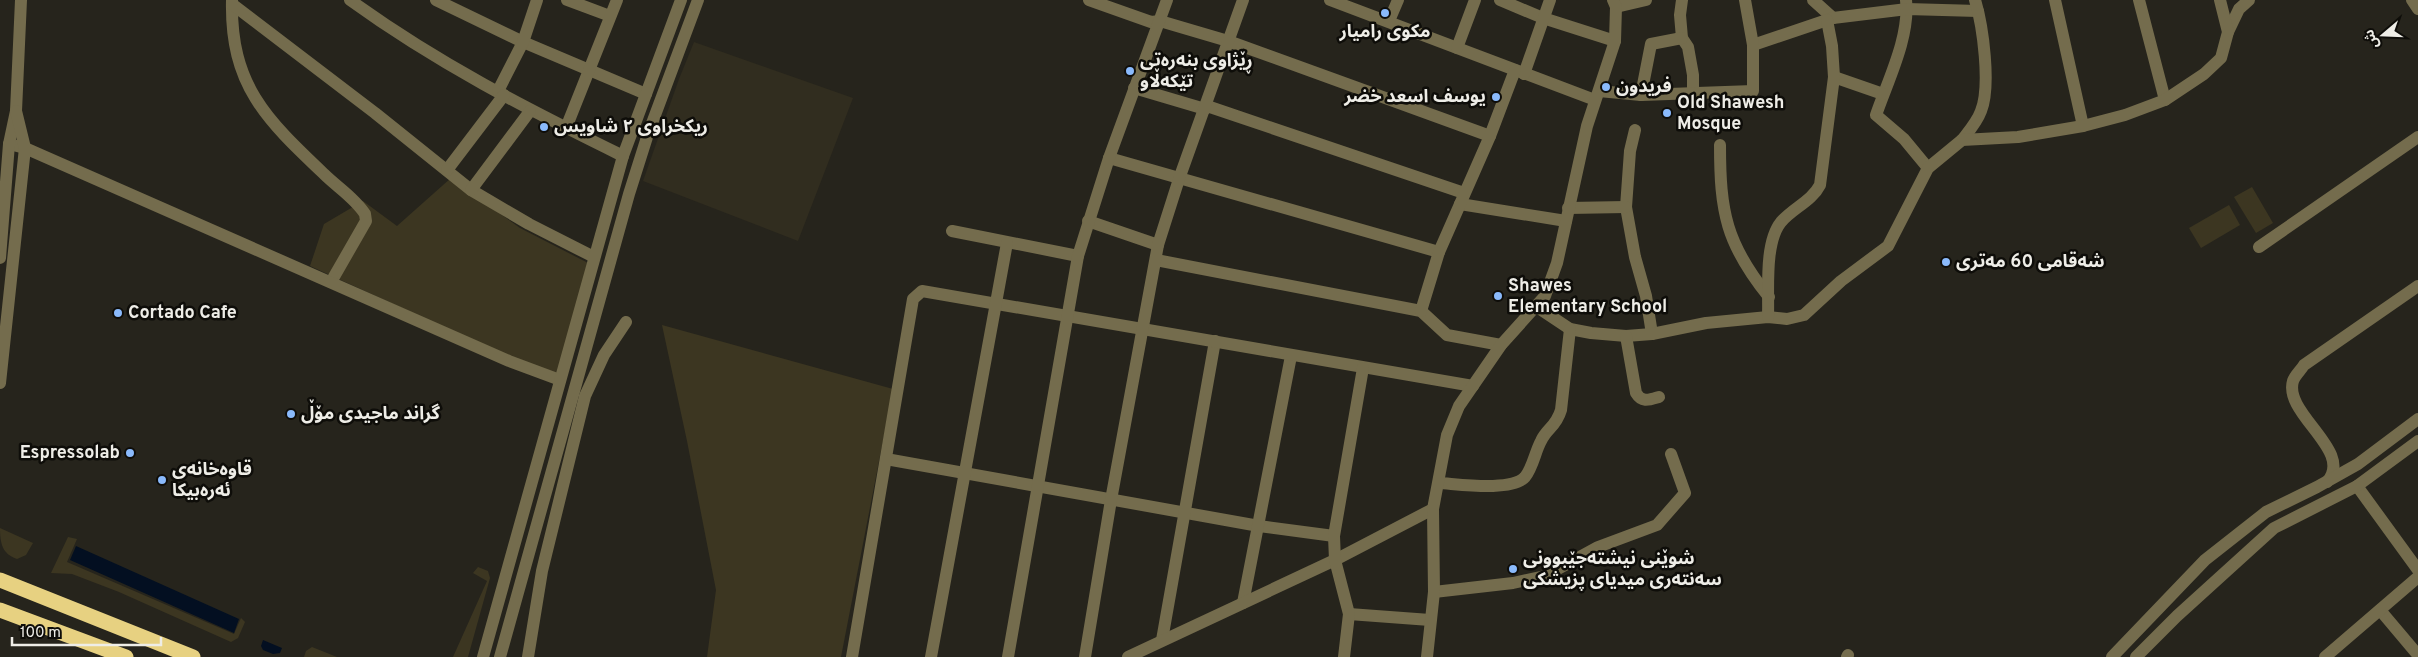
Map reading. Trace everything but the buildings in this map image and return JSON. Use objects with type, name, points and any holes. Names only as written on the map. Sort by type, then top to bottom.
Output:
[{"type":"highway","points":[[1,580],[193,657]]},
{"type":"highway","points":[[0,610],[126,657]]},
{"type":"street","points":[[0,258],[8,144],[16,111],[21,0]]},
{"type":"street","points":[[350,0],[398,34],[455,70],[501,93],[530,111],[623,156]]},
{"type":"street","points":[[446,170],[501,93],[523,42],[537,0]]},
{"type":"street","points":[[567,0],[610,16]]},
{"type":"street","points":[[566,128],[617,0]]},
{"type":"street","points":[[484,657],[623,156],[682,0]]},
{"type":"street","points":[[500,657],[620,224],[648,134],[698,0]]},
{"type":"street","points":[[1089,0],[1152,22],[1160,21],[1228,41],[1490,136]]},
{"type":"street","points":[[1008,657],[1078,256],[1109,158],[1167,0]]},
{"type":"street","points":[[1085,657],[1111,500],[1158,245],[1179,179],[1243,0]]},
{"type":"street","points":[[1330,0],[1519,72],[1597,96],[1753,91],[1753,45],[1746,0]]},
{"type":"street","points":[[1389,21],[1398,0]]},
{"type":"street","points":[[1457,48],[1475,0]]},
{"type":"street","points":[[1500,0],[1543,18],[1614,41]]},
{"type":"street","points":[[1421,311],[1439,252],[1550,0]]},
{"type":"street","points":[[1427,657],[1434,592],[1433,509],[1447,435],[1459,406],[1472,386],[1501,345],[1545,296],[1557,264],[1587,126],[1614,41],[1614,4],[1646,0]]},
{"type":"street","points":[[1682,0],[1680,15],[1682,38],[1688,46],[1693,74],[1693,93]]},
{"type":"street","points":[[1768,317],[1771,243],[1780,224],[1795,208],[1809,199],[1820,185],[1834,77],[1830,19],[1813,0]]},
{"type":"street","points":[[2055,0],[2083,126]]},
{"type":"street","points":[[2139,0],[2165,100]]},
{"type":"street","points":[[2220,0],[2228,32]]},
{"type":"street","points":[[1962,140],[2018,138],[2083,126],[2125,115],[2165,100],[2204,74],[2221,58],[2228,32],[2239,9],[2249,0]]},
{"type":"street","points":[[2412,0],[2418,9]]},
{"type":"street","points":[[440,1],[523,42],[646,94]]},
{"type":"street","points":[[232,2],[471,190],[529,224],[594,257]]},
{"type":"street","points":[[232,2],[235,48],[242,74],[261,108],[285,137],[365,214],[366,221],[331,282]]},
{"type":"street","points":[[1537,307],[1570,329],[1591,334],[1626,336],[1652,334],[1706,323],[1768,317],[1787,319],[1804,315],[1841,281],[1888,246],[1928,168],[1962,140],[1975,124],[1985,98],[1986,81],[1976,6],[1907,4],[1830,19],[1753,45]]},
{"type":"street","points":[[1907,4],[1899,53],[1876,115],[1904,138],[1928,168]]},
{"type":"street","points":[[1641,95],[1652,44],[1682,38]]},
{"type":"street","points":[[1834,77],[1883,94]]},
{"type":"street","points":[[1134,88],[1206,107],[1462,198],[1566,221]]},
{"type":"street","points":[[0,383],[25,148],[16,111]]},
{"type":"street","points":[[471,190],[530,111]]},
{"type":"street","points":[[1635,130],[1630,151],[1626,207],[1635,258],[1646,296],[1652,334]]},
{"type":"street","points":[[2259,247],[2418,137]]},
{"type":"street","points":[[8,144],[25,148],[510,361],[560,380]]},
{"type":"street","points":[[1720,145],[1720,182],[1723,211],[1728,230],[1749,273],[1769,297]]},
{"type":"street","points":[[1109,158],[1439,252]]},
{"type":"street","points":[[1568,208],[1626,207]]},
{"type":"street","points":[[605,220],[620,224]]},
{"type":"street","points":[[1088,221],[1158,245]]},
{"type":"street","points":[[952,231],[1078,256]]},
{"type":"street","points":[[931,657],[1007,243]]},
{"type":"street","points":[[1156,260],[1421,311],[1447,334],[1501,345]]},
{"type":"street","points":[[2326,482],[2332,474],[2333,461],[2316,430],[2294,398],[2293,381],[2299,372],[2315,358],[2418,286]]},
{"type":"street","points":[[852,657],[913,299],[922,291],[1472,386]]},
{"type":"street","points":[[528,657],[542,571],[586,396],[604,355],[626,322]]},
{"type":"street","points":[[1439,483],[1503,486],[1518,482],[1525,477],[1543,437],[1558,422],[1570,329]]},
{"type":"street","points":[[1626,336],[1636,393],[1641,400],[1645,401],[1660,397]]},
{"type":"street","points":[[1162,640],[1215,341]]},
{"type":"street","points":[[1243,603],[1291,356]]},
{"type":"street","points":[[1344,657],[1349,614],[1335,560],[1334,536],[1363,368]]},
{"type":"street","points":[[2112,657],[2205,560],[2240,531],[2266,512],[2326,482],[2363,460],[2418,419]]},
{"type":"street","points":[[2316,430],[2341,459],[2352,462],[2363,460]]},
{"type":"street","points":[[2136,657],[2274,528],[2289,518],[2357,486],[2418,441]]},
{"type":"street","points":[[1434,592],[1514,583],[1545,576],[1598,548],[1657,525],[1685,493],[1671,454]]},
{"type":"street","points":[[886,459],[1259,526],[1334,536]]},
{"type":"street","points":[[2357,486],[2418,570]]},
{"type":"street","points":[[1128,657],[1335,560],[1433,509]]},
{"type":"street","points":[[2240,531],[2217,558],[2218,565],[2225,566],[2255,546]]},
{"type":"street","points":[[2184,584],[2204,572],[2208,574],[2209,578],[2195,600]]},
{"type":"street","points":[[2325,657],[2418,577]]},
{"type":"street","points":[[2380,610],[2418,655]]},
{"type":"street","points":[[1349,614],[1430,620]]},
{"type":"shaded area","points":[[694,42],[853,98],[798,241],[643,181]]},
{"type":"shaded area","points":[[451,178],[520,228],[592,265],[560,380],[310,266],[324,224],[363,201],[397,226]]},
{"type":"shaded area","points":[[2252,187],[2273,223],[2256,233],[2234,197]]},
{"type":"shaded area","points":[[2229,205],[2240,225],[2201,248],[2189,228]]},
{"type":"shaded area","points":[[662,325],[893,389],[841,657],[707,657],[716,590]]},
{"type":"shaded area","points":[[0,528],[33,543],[26,555],[17,559],[5,551],[1,543]]},
{"type":"shaded area","points":[[68,537],[77,539],[67,562],[234,634],[241,618],[245,622],[238,638],[231,642],[119,592],[72,574],[51,573]]},
{"type":"shaded area","points":[[478,567],[488,571],[490,578],[468,657],[453,657],[487,581],[473,573]]},
{"type":"shaded area","points":[[312,647],[337,657],[304,657],[306,651]]},
{"type":"water","points":[[76,546],[239,619],[234,633],[70,560]]},
{"type":"water","points":[[263,640],[282,648],[280,653],[273,654],[263,650],[261,646]]},
{"type":"place","name":"مکوی رامیار","points":[[1385,13]]},
{"type":"place","name":"ڕێژاوی بنەرەتی تێکەڵاو","points":[[1130,71]]},
{"type":"place","name":"فريدون","points":[[1606,87]]},
{"type":"place","name":"يوسف اسعد خضر","points":[[1496,97]]},
{"type":"place","name":"Old Shawesh Mosque","points":[[1667,113]]},
{"type":"place","name":"ريكخراوى ۲ شاويس","points":[[544,127]]},
{"type":"place","name":"شەقامی 60 مەتری","points":[[1946,262]]},
{"type":"place","name":"Shawes Elementary School","points":[[1498,296]]},
{"type":"place","name":"Cortado Cafe","points":[[118,313]]},
{"type":"place","name":"گراند ماجیدی مۆڵ","points":[[291,414]]},
{"type":"place","name":"Espressolab","points":[[130,453]]},
{"type":"place","name":"قاوەخانەی ئەرەبیکا","points":[[162,480]]},
{"type":"place","name":"شوێنی نیشتەجێبوونی سەنتەری میدیای پزیشکی","points":[[1513,569]]}]
